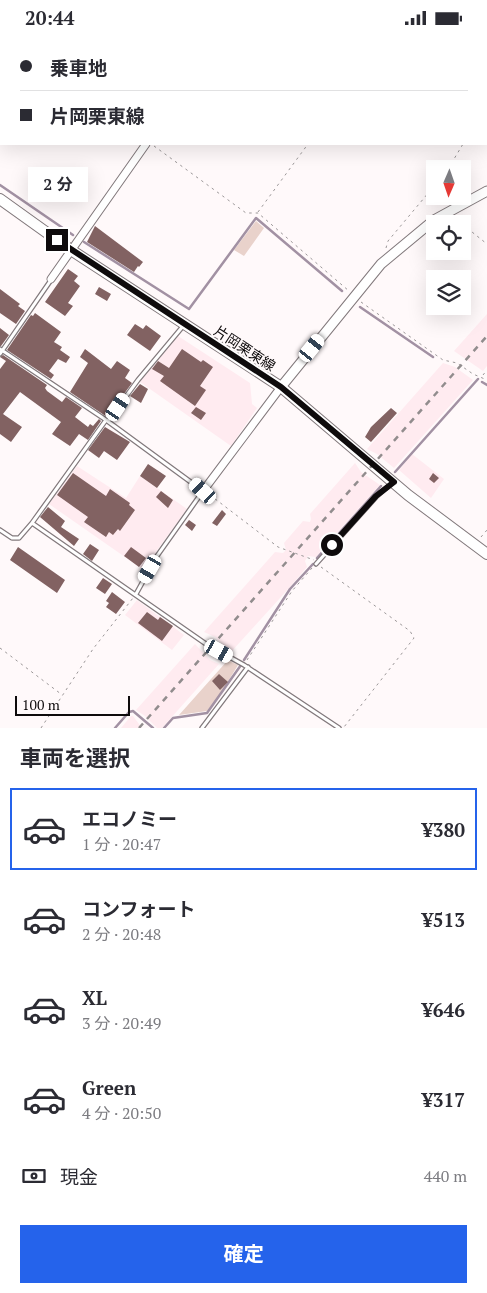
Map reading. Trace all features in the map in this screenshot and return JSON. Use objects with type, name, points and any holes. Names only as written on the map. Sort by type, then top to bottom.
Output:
[{"type":"main road","name":"片岡栗東線","points":[[0,199],[71,250],[281,387],[394,482],[487,554]]},
{"type":"street","points":[[51,279],[145,145]]},
{"type":"street","points":[[203,491],[281,387],[354,296],[400,246],[442,215],[487,191]]},
{"type":"lane","points":[[51,279],[1,351],[107,421],[203,491],[158,556],[136,593]]},
{"type":"lane","points":[[0,530],[12,538],[18,538],[32,523],[138,379],[184,324]]},
{"type":"lane","points":[[316,564],[376,496],[394,482]]},
{"type":"lane","points":[[32,523],[136,593],[206,644],[246,666],[339,728]]},
{"type":"lane","points":[[202,728],[246,666]]},
{"type":"path","points":[[152,145],[246,213],[258,213],[354,296],[443,360],[457,363],[473,374],[487,380]]},
{"type":"path","points":[[258,213],[307,145]]},
{"type":"path","points":[[453,160],[462,145]]},
{"type":"path","points":[[386,248],[388,241],[426,196]]},
{"type":"path","points":[[471,231],[487,244]]},
{"type":"path","points":[[483,377],[487,370]]},
{"type":"path","points":[[203,491],[278,547],[314,560],[316,564],[410,631],[414,638],[344,728]]},
{"type":"path","points":[[246,666],[292,591],[316,564]]},
{"type":"path","points":[[41,728],[62,695],[136,593]]},
{"type":"path","points":[[0,648],[62,695]]},
{"type":"shaded area","points":[[256,221],[264,228],[244,256],[234,250]]},
{"type":"shaded area","points":[[487,314],[487,366],[483,371],[454,351]]},
{"type":"shaded area","points":[[178,336],[250,383],[252,404],[257,408],[231,446],[140,382]]},
{"type":"shaded area","points":[[443,363],[455,367],[473,380],[394,468],[377,454],[367,449]]},
{"type":"shaded area","points":[[412,454],[444,479],[431,498],[399,470]]},
{"type":"shaded area","points":[[355,463],[361,472],[380,485],[335,535],[329,534],[326,537],[328,544],[316,557],[308,556],[305,561],[307,567],[290,587],[231,652],[215,637],[204,632],[275,552],[283,553],[286,550],[284,543],[303,521],[310,522],[310,514]]},
{"type":"shaded area","points":[[77,466],[126,498],[140,476],[187,509],[158,549],[145,571],[49,504]]},
{"type":"shaded area","points":[[137,600],[184,635],[172,650],[125,615]]},
{"type":"shaded area","points":[[195,644],[210,660],[219,664],[162,728],[157,728],[136,710]]},
{"type":"shaded area","points":[[228,660],[238,665],[221,693],[207,711],[179,715]]},
{"type":"shaded area","points":[[133,716],[142,728],[121,728]]},
{"type":"building","points":[[95,226],[143,262],[134,272],[87,242]]},
{"type":"building","points":[[68,269],[78,276],[74,281],[80,286],[68,303],[73,306],[65,316],[45,302]]},
{"type":"building","points":[[99,287],[111,294],[107,301],[95,294]]},
{"type":"building","points":[[0,289],[20,304],[18,306],[25,311],[16,324],[0,313]]},
{"type":"building","points":[[35,313],[61,332],[54,342],[62,347],[60,350],[70,357],[66,363],[58,359],[49,371],[54,375],[51,379],[7,350],[31,315],[33,316]]},
{"type":"building","points":[[135,324],[143,329],[146,325],[161,336],[150,351],[127,335]]},
{"type":"building","points":[[0,328],[9,335],[1,346],[0,346]]},
{"type":"building","points":[[85,349],[111,369],[117,361],[130,370],[125,378],[132,383],[107,417],[70,392],[88,363],[80,357]]},
{"type":"building","points":[[182,349],[201,362],[203,360],[213,367],[200,386],[206,390],[195,406],[160,381],[164,376],[152,369],[158,361],[169,368]]},
{"type":"building","points":[[3,355],[47,385],[45,388],[47,391],[62,402],[66,397],[82,408],[75,417],[88,427],[90,424],[93,426],[99,419],[101,421],[88,440],[79,434],[70,446],[52,434],[61,422],[20,392],[3,414],[22,427],[11,442],[0,434],[0,369],[6,361],[0,357]]},
{"type":"building","points":[[140,384],[148,389],[141,403],[130,396]]},
{"type":"building","points":[[196,407],[206,413],[201,420],[191,413]]},
{"type":"building","points":[[391,408],[397,413],[371,442],[365,437],[371,427]]},
{"type":"building","points":[[105,427],[130,442],[117,460],[104,451],[99,458],[88,450]]},
{"type":"building","points":[[148,464],[166,476],[157,488],[140,476]]},
{"type":"building","points":[[73,473],[106,496],[110,489],[130,503],[129,505],[135,510],[120,531],[118,529],[113,535],[109,532],[106,537],[84,522],[88,517],[57,495]]},
{"type":"building","points":[[433,473],[439,478],[434,483],[429,479]]},
{"type":"building","points":[[161,491],[173,500],[168,508],[156,497]]},
{"type":"building","points":[[48,507],[65,521],[61,527],[79,539],[74,546],[40,517]]},
{"type":"building","points":[[222,510],[226,514],[217,526],[212,523]]},
{"type":"building","points":[[189,520],[196,525],[192,531],[185,525]]},
{"type":"building","points":[[90,544],[99,550],[92,561],[83,554]]},
{"type":"building","points":[[18,547],[65,580],[57,593],[10,560]]},
{"type":"building","points":[[131,547],[146,558],[139,567],[124,556]]},
{"type":"building","points":[[103,578],[112,584],[105,594],[96,588]]},
{"type":"building","points":[[112,592],[125,602],[116,614],[106,607],[109,603],[106,601]]},
{"type":"building","points":[[147,612],[158,620],[160,617],[173,626],[162,641],[138,623]]},
{"type":"building","points":[[219,674],[228,682],[220,690],[212,681]]},
{"type":"waterway","points":[[0,185],[73,235]]},
{"type":"waterway","points":[[84,242],[189,309],[256,218],[342,291]]},
{"type":"waterway","points":[[360,307],[433,357]]},
{"type":"waterway","points":[[395,472],[478,379]]},
{"type":"waterway","points":[[482,382],[487,385]]},
{"type":"waterway","points":[[317,558],[381,486]]},
{"type":"waterway","points":[[244,660],[290,589],[313,564]]},
{"type":"waterway","points":[[164,728],[173,718],[207,713],[241,665]]},
{"type":"waterway","points":[[115,728],[129,712],[133,711],[153,728]]},
{"type":"railway","points":[[139,728],[487,336]]},
{"type":"route","points":[[57,240],[281,387],[394,482],[376,496],[332,545]]}]
